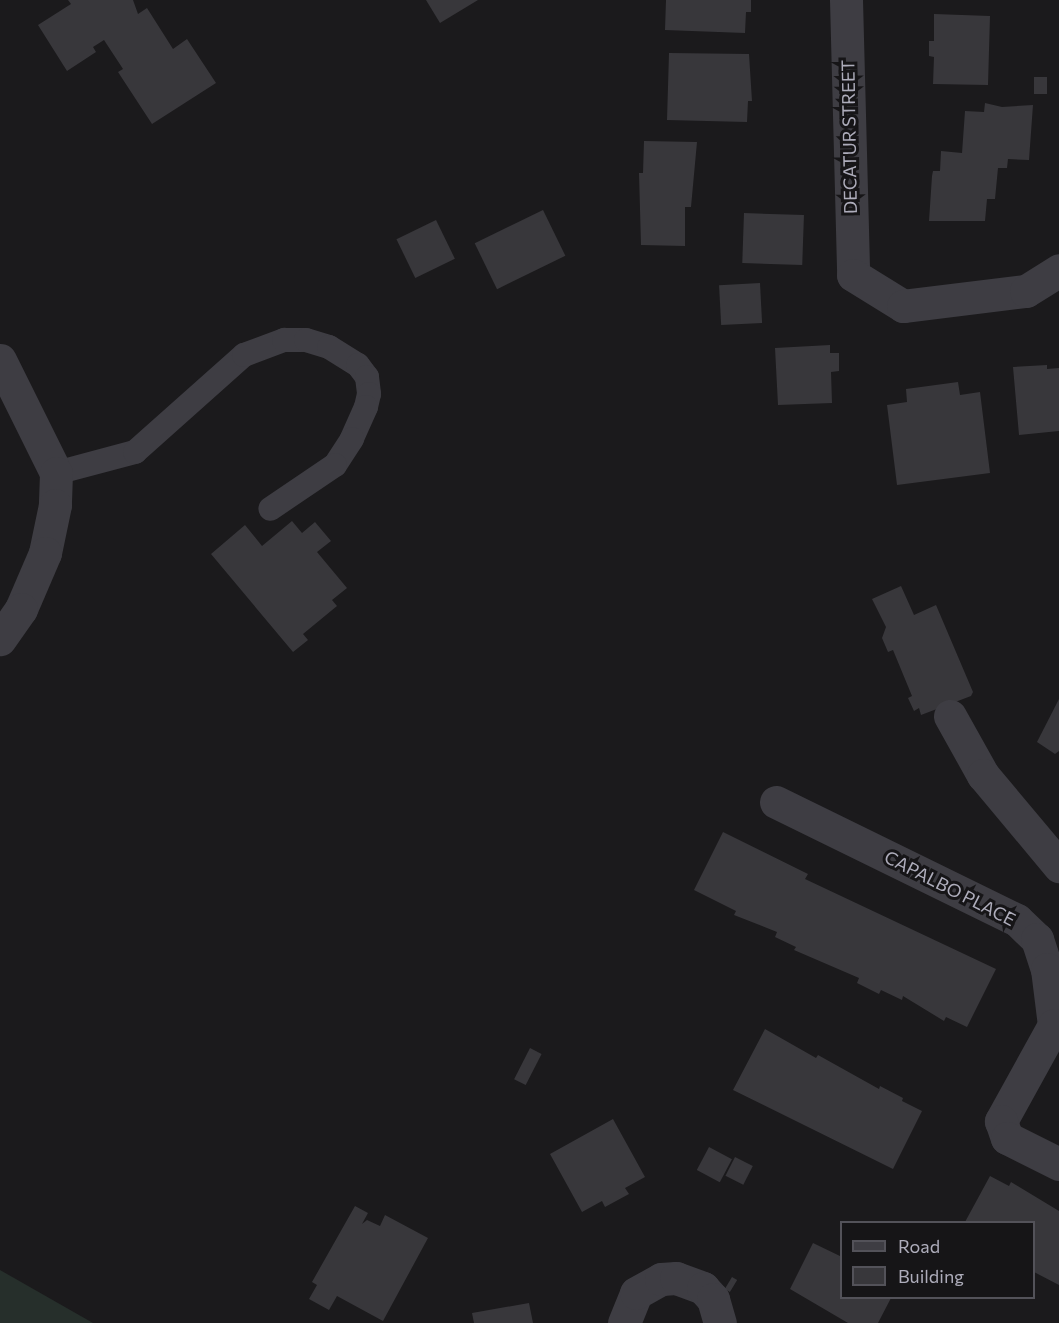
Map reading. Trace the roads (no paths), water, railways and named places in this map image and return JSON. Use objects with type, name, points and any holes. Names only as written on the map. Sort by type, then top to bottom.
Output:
[{"type":"street","name":"DECATUR STREET","points":[[846,0],[853,274],[903,306],[1026,291],[1049,280],[1059,270]]},
{"type":"street","points":[[0,360],[56,474],[55,505],[45,553],[21,609],[0,639]]},
{"type":"street","points":[[950,716],[983,775],[1059,866]]},
{"type":"street","name":"CAPALBO PLACE","points":[[776,802],[1017,920],[1037,939],[1047,969],[1054,1025],[1001,1121],[1007,1138],[1059,1164]]},
{"type":"street","points":[[624,1323],[636,1293],[661,1279],[676,1278],[703,1288],[713,1299],[720,1323]]},
{"type":"lane","points":[[56,474],[135,452],[244,355],[284,340],[306,340],[329,347],[358,365],[367,377],[369,394],[352,439],[335,465],[270,509]]}]
